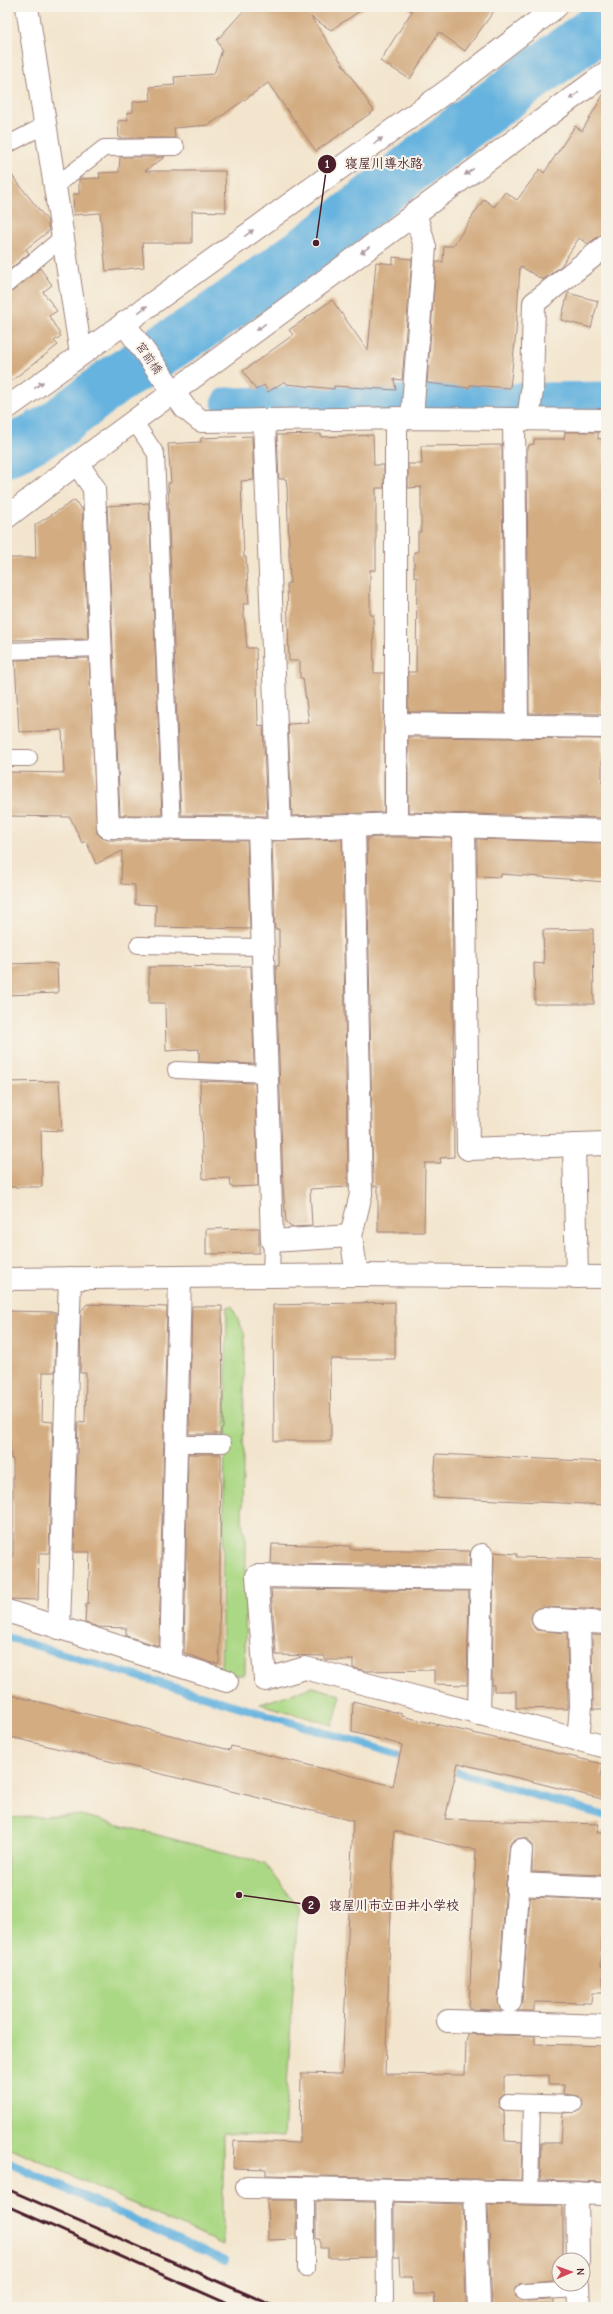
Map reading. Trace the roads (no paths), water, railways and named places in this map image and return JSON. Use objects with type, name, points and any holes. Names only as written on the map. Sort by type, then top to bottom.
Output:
[{"type":"street","points":[[27,7],[81,354]]},
{"type":"street","points":[[7,408],[81,354],[126,326],[458,83],[556,7]]},
{"type":"street","points":[[7,517],[134,421],[171,390],[606,73]]},
{"type":"street","points":[[396,824],[395,724],[407,415],[414,388],[425,247],[415,212]]},
{"type":"street","points":[[517,727],[521,419],[532,391],[534,303],[606,246]]},
{"type":"street","name":"宮前橋","points":[[126,326],[185,408],[201,421],[407,415],[606,420]]},
{"type":"street","points":[[264,420],[269,829],[263,947],[272,1241],[351,1236]]},
{"type":"street","points":[[77,463],[94,488],[108,827],[269,829],[396,824],[606,831]]},
{"type":"street","points":[[395,724],[517,727],[606,727]]},
{"type":"street","points":[[354,825],[361,1194],[351,1236],[357,1275]]},
{"type":"street","points":[[464,826],[468,1149],[606,1144]]},
{"type":"street","points":[[574,1145],[577,1277]]},
{"type":"street","points":[[7,1279],[357,1275],[606,1277]]},
{"type":"street","points":[[171,1663],[180,1277]]},
{"type":"street","points":[[59,1628],[70,1278]]},
{"type":"street","points":[[479,1714],[482,1555]]},
{"type":"street","points":[[482,1579],[257,1576],[265,1680],[305,1668],[606,1747]]},
{"type":"street","points":[[7,1611],[227,1681]]},
{"type":"street","points":[[543,1620],[606,1623]]},
{"type":"street","points":[[578,1740],[581,1706],[579,1622]]},
{"type":"street","points":[[510,2002],[521,1850]]},
{"type":"street","points":[[518,1884],[606,1888]]},
{"type":"street","points":[[448,2021],[606,2026]]},
{"type":"street","points":[[247,2187],[606,2194]]},
{"type":"street","points":[[475,2191],[479,2307]]},
{"type":"street","points":[[576,2193],[578,2252]]},
{"type":"lane","points":[[7,145],[45,125]]},
{"type":"lane","points":[[55,186],[104,148],[176,147]]},
{"type":"lane","points":[[7,284],[63,237]]},
{"type":"lane","points":[[134,421],[156,454],[172,828]]},
{"type":"lane","points":[[7,650],[101,648]]},
{"type":"lane","points":[[7,758],[29,758]]},
{"type":"lane","points":[[138,946],[263,947]]},
{"type":"lane","points":[[176,1070],[267,1074]]},
{"type":"lane","points":[[271,1276],[272,1241]]},
{"type":"lane","points":[[176,1444],[223,1444]]},
{"type":"lane","points":[[507,2102],[574,2104]]},
{"type":"lane","points":[[530,2192],[532,2103]]},
{"type":"lane","points":[[306,2188],[306,2268]]},
{"type":"lane","points":[[384,2190],[385,2302]]},
{"type":"lane","points":[[524,2292],[579,2293]]},
{"type":"waterway","points":[[7,452],[54,427],[112,382],[205,323],[316,243],[464,126],[606,22]]},
{"type":"waterway","points":[[226,402],[606,396]]},
{"type":"waterway","points":[[7,1637],[410,1758]]},
{"type":"waterway","points":[[446,1769],[606,1816]]},
{"type":"waterway","points":[[7,2162],[225,2261]]},
{"type":"railway","points":[[7,2189],[276,2307]]},
{"type":"railway","points":[[7,2206],[235,2307]]},
{"type":"place","name":"寝屋川導水路","points":[[316,243]]},
{"type":"place","name":"寝屋川市立田井小学校","points":[[239,1895]]}]
